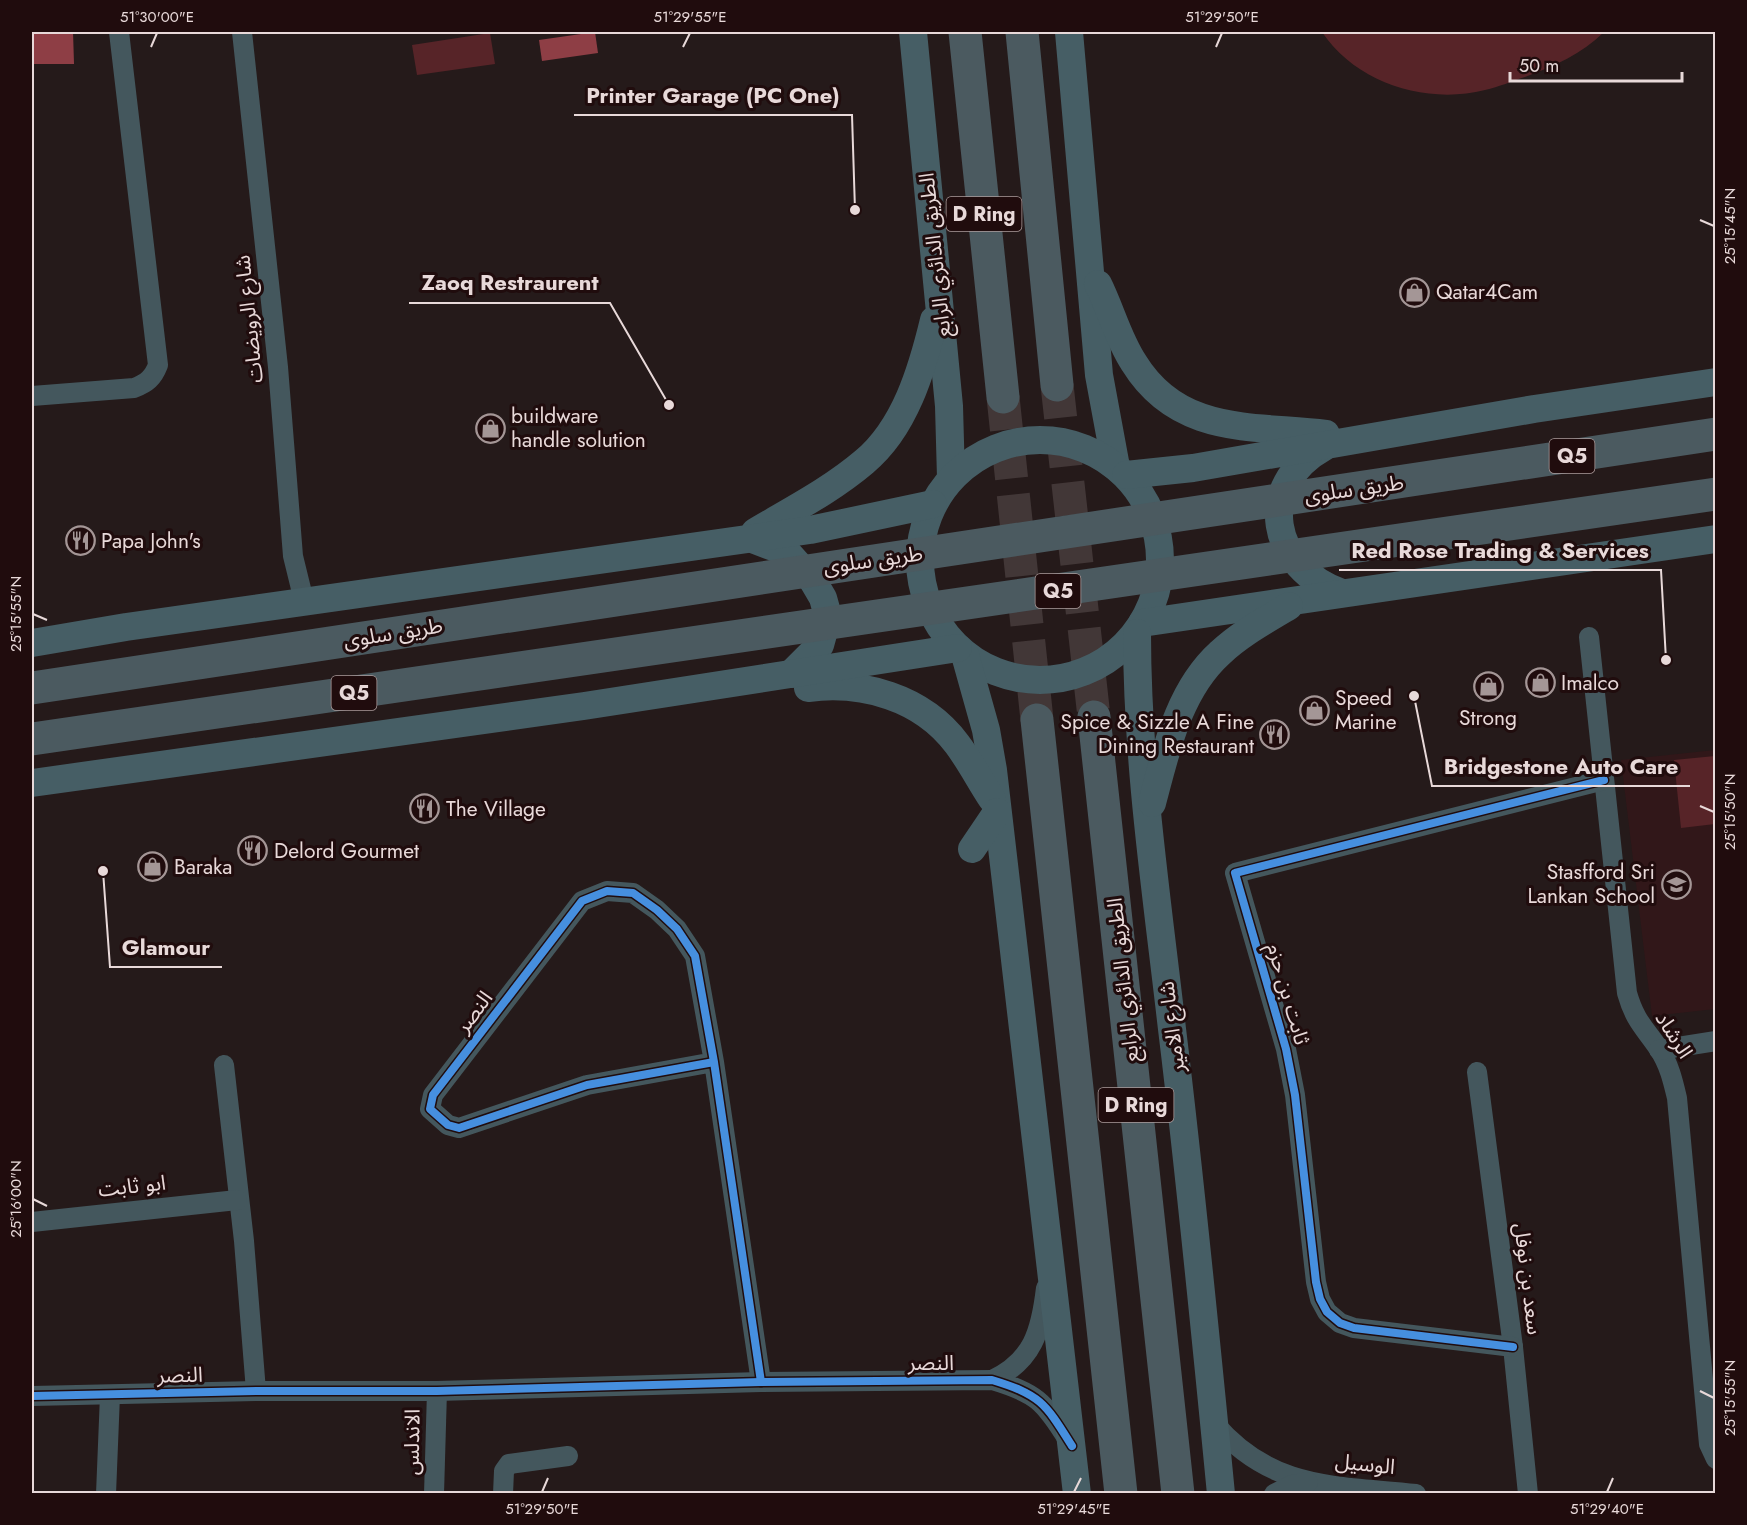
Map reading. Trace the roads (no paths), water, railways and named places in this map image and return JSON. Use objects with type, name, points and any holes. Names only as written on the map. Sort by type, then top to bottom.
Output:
[{"type":"highway","name":"D Ring","points":[[965,32],[1003,397]]},
{"type":"highway","name":"D Ring","points":[[1022,32],[1057,386]]},
{"type":"highway","name":"طريق سلوى","points":[[32,688],[1716,434]]},
{"type":"highway","name":"Q5","points":[[32,740],[1716,494]]},
{"type":"highway","name":"الطريق الدائري الرابع","points":[[1094,717],[1178,1494]]},
{"type":"highway","name":"D Ring","points":[[1038,720],[1121,1494]]},
{"type":"main road","name":"الطريق الدائري الرابع","points":[[913,32],[940,298],[949,406],[951,478]]},
{"type":"main road","points":[[1069,32],[1099,375],[1106,426],[1121,471]]},
{"type":"main road","points":[[1090,268],[1133,363],[1144,378],[1175,404],[1203,419],[1233,427],[1304,431],[1358,438]]},
{"type":"main road","points":[[747,537],[845,476],[878,448],[894,426],[917,381],[940,298]]},
{"type":"main road","points":[[1121,471],[1193,468],[1358,438],[1716,382]]},
{"type":"main road","points":[[1031,441],[1054,441],[1076,446],[1121,471],[1140,493],[1158,536],[1160,566],[1155,595],[1140,628],[1106,662],[1066,678],[1024,680],[983,666],[962,652],[938,624],[924,595],[919,563],[922,533],[933,504],[951,478],[988,452],[1009,444],[1031,441]]},
{"type":"main road","points":[[1328,444],[1311,454],[1296,468],[1286,485],[1280,504],[1280,524],[1284,543],[1293,561],[1315,581],[1342,593]]},
{"type":"main road","name":"طريق سلوى","points":[[32,643],[841,524],[933,504]]},
{"type":"main road","points":[[747,537],[787,552],[813,581],[823,598],[828,616],[820,645],[790,674]]},
{"type":"main road","points":[[1140,628],[1342,593],[1716,539]]},
{"type":"main road","points":[[1147,819],[1173,726],[1197,679],[1221,652],[1299,600]]},
{"type":"main road","name":"شارع الامير","points":[[1140,628],[1137,698],[1147,819],[1180,1096],[1221,1494]]},
{"type":"main road","points":[[32,783],[790,674],[962,652]]},
{"type":"main road","points":[[962,652],[986,730],[997,810],[1077,1494]]},
{"type":"main road","points":[[691,689],[715,697],[837,684],[879,692],[912,706],[945,730],[956,743],[997,810]]},
{"type":"main road","points":[[972,849],[997,810]]},
{"type":"street","points":[[32,396],[134,388],[145,384],[153,376],[158,365],[119,32]]},
{"type":"street","name":"شارع الرويضات","points":[[242,32],[278,367],[292,556],[304,602]]},
{"type":"street","name":"الرشاد","points":[[1589,637],[1627,993],[1632,1011],[1659,1050],[1672,1076],[1677,1098],[1709,1444],[1716,1459]]},
{"type":"street","name":"ثابت بن حزم","points":[[1513,1347],[1354,1328],[1340,1323],[1327,1312],[1316,1282],[1295,1095],[1286,1049],[1235,873],[1604,780]]},
{"type":"street","name":"النصر","points":[[714,1062],[586,1085],[459,1128],[448,1125],[430,1109],[434,1095],[582,901],[607,891],[633,893],[657,910],[677,929],[695,956],[714,1062],[761,1382]]},
{"type":"street","points":[[1659,1050],[1716,1041]]},
{"type":"street","points":[[224,1065],[237,1200],[244,1241],[256,1391]]},
{"type":"street","name":"سعد بن نوفل","points":[[1477,1072],[1513,1347],[1528,1494]]},
{"type":"street","name":"ابو ثابت","points":[[32,1222],[237,1200]]},
{"type":"street","name":"النصر","points":[[992,1380],[1018,1365],[1029,1352],[1039,1326],[1050,1261]]},
{"type":"street","name":"النصر","points":[[32,1396],[256,1391],[437,1391],[761,1382],[992,1380],[1025,1390],[1036,1396],[1072,1446]]},
{"type":"street","name":"الاندلس","points":[[434,1494],[437,1391]]},
{"type":"street","points":[[106,1494],[111,1395]]},
{"type":"street","name":"الوسيل","points":[[1214,1423],[1246,1456],[1286,1476],[1308,1482],[1416,1494]]},
{"type":"street","points":[[503,1494],[504,1471],[509,1464],[568,1456]]},
{"type":"street","name":"الوسيل","points":[[1274,1494],[1292,1485],[1308,1482]]},
{"type":"tunnel","points":[[1057,385],[1094,717]]},
{"type":"tunnel","points":[[1003,397],[1037,720]]},
{"type":"place","name":"Printer Garage (PC One)","points":[[855,210]]},
{"type":"place","name":"Qatar4Cam","points":[[1415,292]]},
{"type":"place","name":"Zaoq Restraurent","points":[[669,405]]},
{"type":"place","name":"buildware handle solution","points":[[490,428]]},
{"type":"place","name":"Papa John's","points":[[80,541]]},
{"type":"place","name":"Red Rose Trading & Services","points":[[1666,660]]},
{"type":"place","name":"Imalco","points":[[1540,683]]},
{"type":"place","name":"Strong","points":[[1488,687]]},
{"type":"place","name":"Bridgestone Auto Care","points":[[1414,696]]},
{"type":"place","name":"Speed Marine","points":[[1314,710]]},
{"type":"place","name":"Spice & Sizzle A Fine Dining Restaurant","points":[[1275,734]]},
{"type":"place","name":"The Village","points":[[425,809]]},
{"type":"place","name":"Delord Gourmet","points":[[253,851]]},
{"type":"place","name":"Baraka","points":[[153,867]]},
{"type":"place","name":"Glamour","points":[[103,871]]},
{"type":"place","name":"Stasfford Sri Lankan School","points":[[1676,884]]}]
